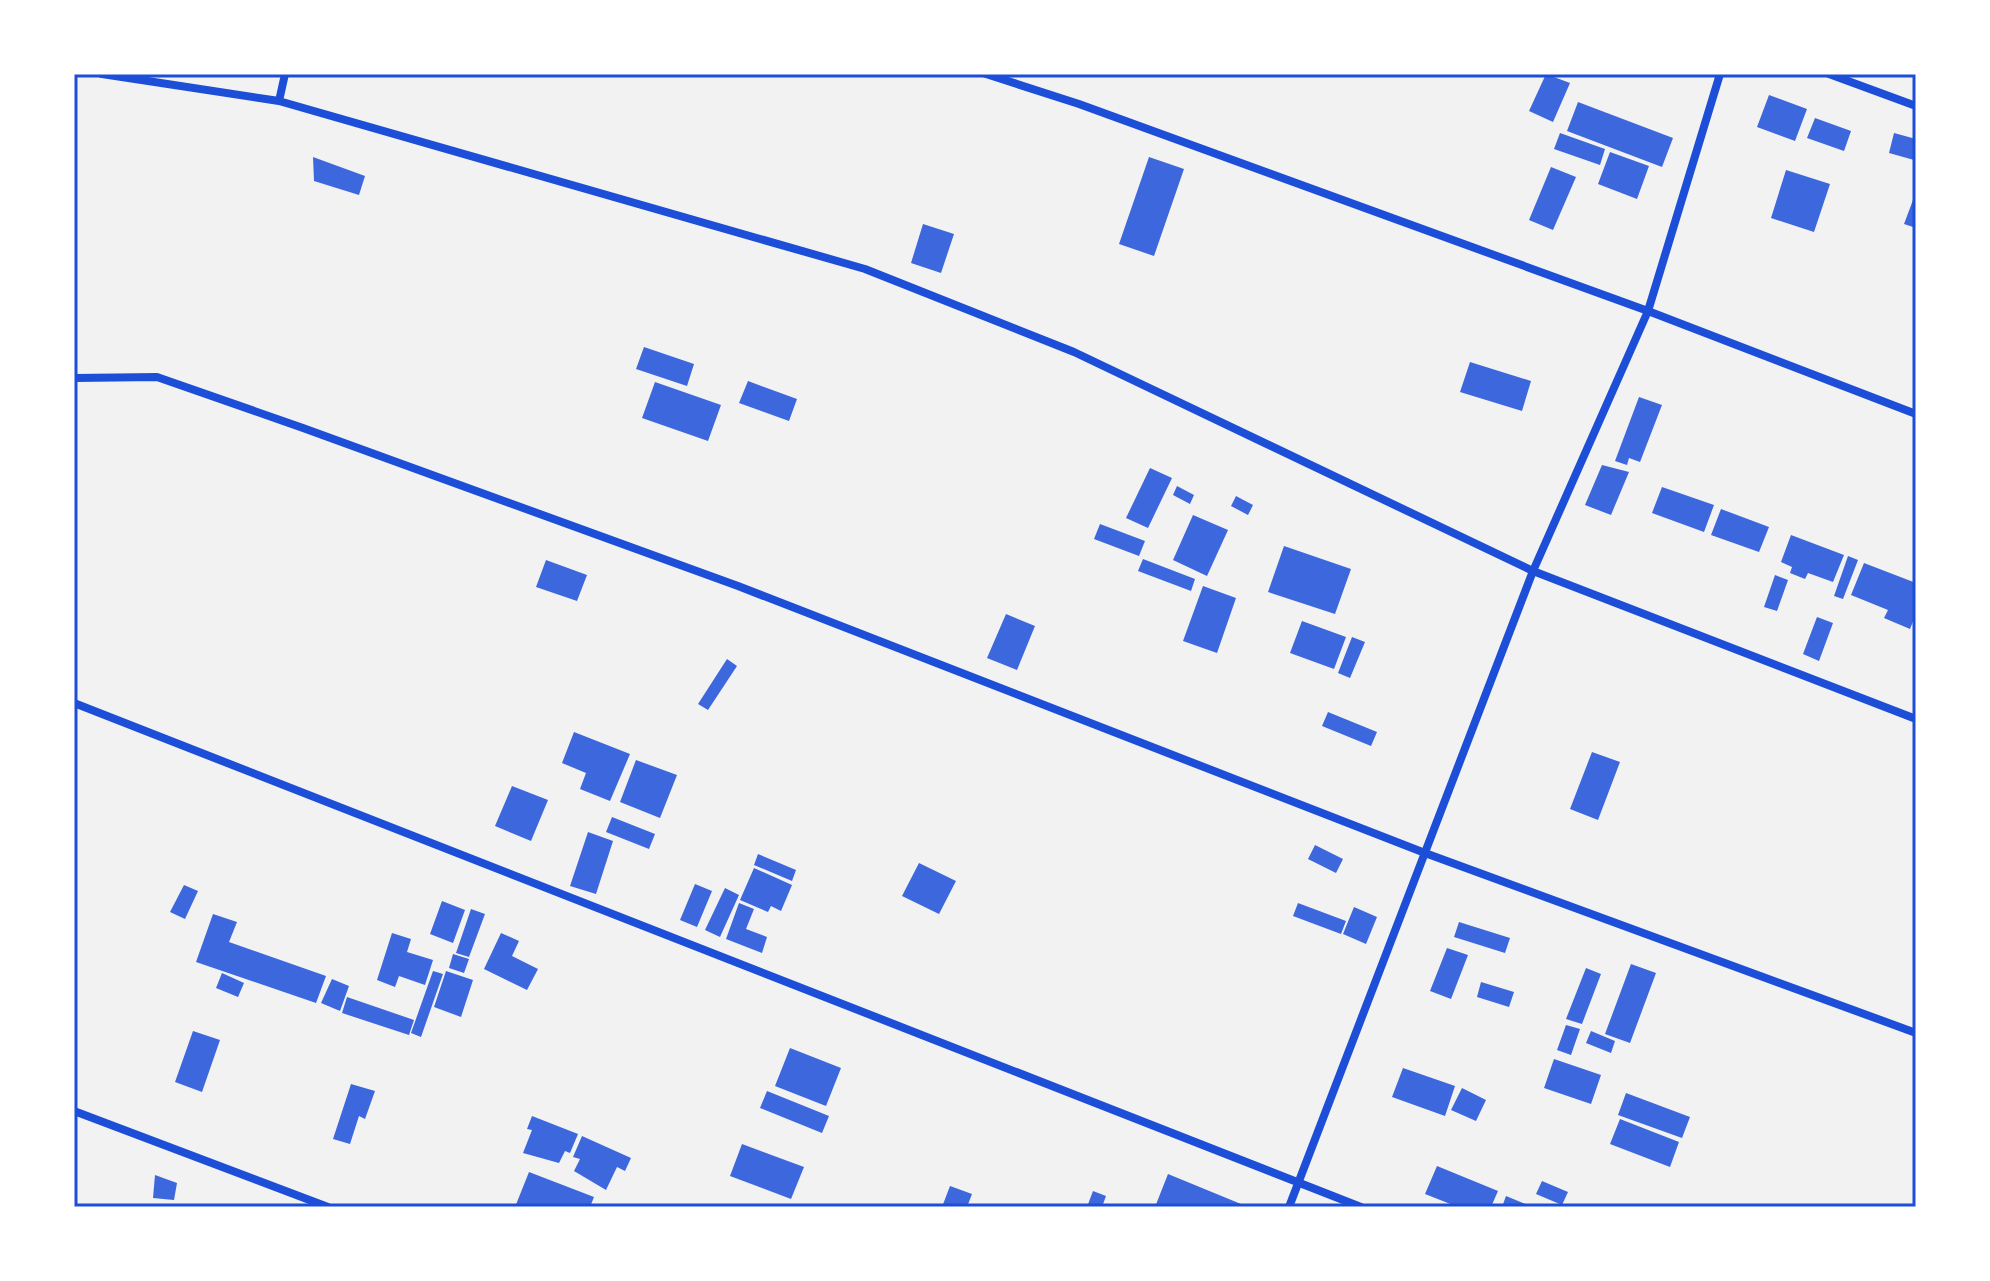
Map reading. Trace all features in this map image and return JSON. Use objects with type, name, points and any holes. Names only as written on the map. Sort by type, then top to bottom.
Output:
[{"type":"street","points":[[102,74],[279,101],[865,269],[1074,352],[1533,571],[1916,719]]},
{"type":"street","points":[[279,101],[285,74]]},
{"type":"street","points":[[986,74],[1079,104],[1648,311],[1916,414]]},
{"type":"street","points":[[1289,1207],[1533,571],[1648,311],[1720,74]]},
{"type":"street","points":[[1829,74],[1916,106]]},
{"type":"street","points":[[74,378],[157,377],[288,423],[738,586],[1425,853],[1916,1033]]},
{"type":"street","points":[[74,703],[1361,1207]]},
{"type":"street","points":[[74,1111],[328,1207]]},
{"type":"building","points":[[1546,74],[1570,83],[1553,122],[1529,111]]},
{"type":"building","points":[[1769,95],[1807,109],[1795,141],[1757,127]]},
{"type":"building","points":[[1578,102],[1673,138],[1662,167],[1567,131]]},
{"type":"building","points":[[1815,118],[1851,131],[1844,151],[1807,138]]},
{"type":"building","points":[[1560,133],[1605,149],[1600,165],[1554,149]]},
{"type":"building","points":[[1894,133],[1916,139],[1914,160],[1889,153]]},
{"type":"building","points":[[1610,152],[1649,166],[1637,199],[1598,184]]},
{"type":"building","points":[[313,157],[365,176],[359,195],[314,181]]},
{"type":"building","points":[[1149,157],[1184,169],[1154,256],[1119,244]]},
{"type":"building","points":[[1551,167],[1576,177],[1553,230],[1529,220]]},
{"type":"building","points":[[1786,170],[1830,184],[1814,232],[1771,218]]},
{"type":"building","points":[[1916,192],[1916,228],[1904,224]]},
{"type":"building","points":[[923,224],[954,234],[941,273],[911,263]]},
{"type":"building","points":[[644,347],[694,364],[687,386],[636,369]]},
{"type":"building","points":[[1470,362],[1531,381],[1522,411],[1460,392]]},
{"type":"building","points":[[748,381],[797,399],[789,421],[739,403]]},
{"type":"building","points":[[655,382],[721,405],[708,441],[642,418]]},
{"type":"building","points":[[1639,397],[1662,405],[1640,462],[1629,458],[1627,465],[1615,461]]},
{"type":"building","points":[[1602,465],[1629,472],[1611,515],[1585,505]]},
{"type":"building","points":[[1150,468],[1172,478],[1148,528],[1126,518]]},
{"type":"building","points":[[1177,486],[1194,495],[1190,504],[1173,495]]},
{"type":"building","points":[[1662,487],[1714,505],[1704,532],[1652,513]]},
{"type":"building","points":[[1236,496],[1253,505],[1248,515],[1231,506]]},
{"type":"building","points":[[1721,509],[1769,527],[1759,552],[1711,535]]},
{"type":"building","points":[[1193,515],[1228,530],[1207,576],[1173,560]]},
{"type":"building","points":[[1100,524],[1145,541],[1139,556],[1094,539]]},
{"type":"building","points":[[1791,535],[1844,555],[1833,582],[1808,573],[1805,579],[1790,573],[1792,567],[1781,562]]},
{"type":"building","points":[[1284,546],[1351,569],[1335,614],[1268,592]]},
{"type":"building","points":[[1848,556],[1858,560],[1843,599],[1834,596]]},
{"type":"building","points":[[1143,559],[1195,579],[1191,591],[1138,571]]},
{"type":"building","points":[[546,560],[587,575],[577,601],[536,587]]},
{"type":"building","points":[[1864,563],[1916,583],[1916,614],[1910,629],[1884,618],[1888,610],[1851,595]]},
{"type":"building","points":[[1775,575],[1788,580],[1777,611],[1764,607]]},
{"type":"building","points":[[1203,586],[1236,598],[1217,653],[1183,641]]},
{"type":"building","points":[[1006,614],[1035,626],[1017,670],[987,658]]},
{"type":"building","points":[[1817,617],[1833,623],[1819,661],[1803,654]]},
{"type":"building","points":[[1302,621],[1346,637],[1334,669],[1290,653]]},
{"type":"building","points":[[1352,637],[1365,642],[1350,678],[1338,673]]},
{"type":"building","points":[[727,659],[737,666],[708,710],[698,704]]},
{"type":"building","points":[[1328,712],[1377,732],[1371,746],[1322,726]]},
{"type":"building","points":[[574,732],[630,754],[610,801],[580,789],[586,773],[562,763]]},
{"type":"building","points":[[1592,752],[1620,762],[1598,820],[1570,809]]},
{"type":"building","points":[[636,760],[677,775],[660,818],[620,802]]},
{"type":"building","points":[[512,786],[548,800],[531,841],[495,826]]},
{"type":"building","points":[[612,817],[655,834],[649,849],[606,832]]},
{"type":"building","points":[[588,832],[613,841],[596,894],[570,886]]},
{"type":"building","points":[[1315,845],[1343,859],[1336,873],[1308,859]]},
{"type":"building","points":[[758,854],[796,870],[792,881],[754,865]]},
{"type":"building","points":[[919,863],[956,881],[939,914],[902,896]]},
{"type":"building","points":[[754,868],[792,885],[781,911],[771,906],[768,912],[740,900]]},
{"type":"building","points":[[695,884],[712,891],[697,927],[680,920]]},
{"type":"building","points":[[184,885],[198,891],[185,919],[170,912]]},
{"type":"building","points":[[725,888],[739,895],[720,937],[705,930]]},
{"type":"building","points":[[442,901],[465,910],[453,943],[430,934]]},
{"type":"building","points":[[739,903],[754,909],[746,929],[767,937],[762,953],[726,939]]},
{"type":"building","points":[[1298,903],[1346,921],[1341,934],[1293,916]]},
{"type":"building","points":[[1354,907],[1377,917],[1366,944],[1343,934]]},
{"type":"building","points":[[471,909],[485,914],[469,957],[456,953]]},
{"type":"building","points":[[213,914],[237,922],[229,942],[326,976],[316,1003],[196,962]]},
{"type":"building","points":[[1459,922],[1510,938],[1505,953],[1454,937]]},
{"type":"building","points":[[392,933],[411,939],[407,952],[433,960],[425,985],[399,976],[395,987],[377,980]]},
{"type":"building","points":[[501,933],[519,941],[512,956],[538,969],[527,990],[484,969]]},
{"type":"building","points":[[1447,948],[1468,955],[1451,999],[1430,991]]},
{"type":"building","points":[[453,954],[469,959],[464,973],[449,968]]},
{"type":"building","points":[[1631,964],[1656,973],[1630,1043],[1605,1034]]},
{"type":"building","points":[[1586,968],[1601,974],[1582,1024],[1566,1019]]},
{"type":"building","points":[[433,971],[443,974],[421,1037],[411,1033]]},
{"type":"building","points":[[446,971],[473,980],[461,1017],[434,1007]]},
{"type":"building","points":[[222,973],[244,983],[238,997],[216,988]]},
{"type":"building","points":[[332,979],[349,986],[340,1011],[321,1003]]},
{"type":"building","points":[[1481,982],[1514,992],[1509,1007],[1477,997]]},
{"type":"building","points":[[347,997],[414,1020],[409,1035],[342,1013]]},
{"type":"building","points":[[1566,1025],[1580,1029],[1571,1055],[1557,1050]]},
{"type":"building","points":[[193,1031],[220,1040],[202,1092],[175,1082]]},
{"type":"building","points":[[1591,1031],[1615,1041],[1611,1053],[1586,1043]]},
{"type":"building","points":[[790,1048],[841,1068],[826,1106],[775,1086]]},
{"type":"building","points":[[1554,1059],[1601,1075],[1591,1104],[1544,1088]]},
{"type":"building","points":[[1403,1068],[1455,1086],[1445,1116],[1392,1097]]},
{"type":"building","points":[[351,1084],[375,1091],[365,1119],[359,1116],[350,1144],[333,1139]]},
{"type":"building","points":[[1462,1088],[1486,1100],[1476,1121],[1451,1110]]},
{"type":"building","points":[[767,1091],[829,1116],[822,1133],[760,1108]]},
{"type":"building","points":[[1626,1093],[1690,1117],[1682,1138],[1618,1115]]},
{"type":"building","points":[[532,1116],[578,1134],[570,1153],[565,1151],[559,1163],[523,1153],[532,1130],[527,1129]]},
{"type":"building","points":[[1620,1119],[1679,1142],[1670,1167],[1610,1144]]},
{"type":"building","points":[[582,1136],[631,1158],[625,1171],[617,1167],[606,1190],[574,1171],[580,1159],[573,1157]]},
{"type":"building","points":[[742,1144],[804,1167],[791,1199],[730,1176]]},
{"type":"building","points":[[1437,1166],[1498,1191],[1491,1207],[1458,1207],[1425,1194]]},
{"type":"building","points":[[529,1172],[594,1197],[590,1207],[515,1207]]},
{"type":"building","points":[[1168,1174],[1241,1204],[1239,1207],[1155,1207]]},
{"type":"building","points":[[155,1175],[177,1183],[174,1200],[153,1198]]},
{"type":"building","points":[[1542,1181],[1568,1192],[1562,1205],[1536,1194]]},
{"type":"building","points":[[950,1186],[972,1194],[967,1207],[942,1207]]},
{"type":"building","points":[[1093,1191],[1106,1196],[1102,1207],[1087,1207]]},
{"type":"building","points":[[1506,1196],[1533,1207],[1502,1207]]}]
